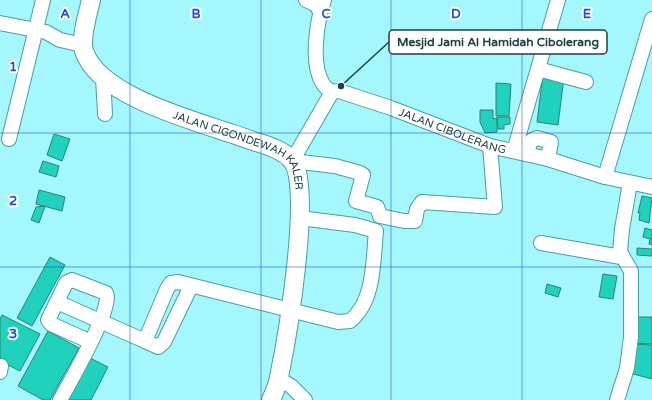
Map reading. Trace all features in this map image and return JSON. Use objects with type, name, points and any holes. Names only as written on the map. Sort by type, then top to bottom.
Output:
[{"type":"main road","points":[[83,45],[91,0]]},
{"type":"main road","name":"JALAN CIGONDEWAH KALER","points":[[83,45],[86,54],[103,77],[132,97],[170,113],[230,132],[283,153],[292,161],[298,172],[300,218],[297,258],[279,379],[271,400]]},
{"type":"street","points":[[9,139],[43,0]]},
{"type":"street","points":[[145,341],[171,283],[178,282],[338,322],[350,321],[355,318],[366,298],[369,288],[376,231],[380,216],[377,207],[356,201],[362,174],[335,166],[292,161],[332,92],[322,83],[318,69],[316,49],[322,6],[306,0]]},
{"type":"street","points":[[520,153],[538,70],[558,0]]},
{"type":"street","points":[[605,177],[652,18]]},
{"type":"street","points":[[0,23],[51,34],[60,40],[83,45]]},
{"type":"street","points":[[538,70],[586,82]]},
{"type":"street","points":[[103,77],[105,114]]},
{"type":"street","name":"JALAN CIBOLERANG","points":[[332,92],[339,90],[372,101],[490,146],[548,159],[605,177],[652,187]]},
{"type":"street","points":[[380,216],[404,221],[414,221],[417,209],[422,202],[495,207],[490,146]]},
{"type":"street","points":[[617,400],[627,368],[631,337],[631,271],[621,257],[620,252],[622,229],[630,182]]},
{"type":"street","points":[[300,218],[355,225],[376,231]]},
{"type":"street","points":[[541,243],[621,257]]},
{"type":"street","points":[[60,400],[91,342],[108,300],[106,293],[72,280],[66,283],[48,320],[51,324],[91,342]]},
{"type":"street","points":[[56,302],[158,347],[164,342],[192,286]]},
{"type":"street","points":[[279,379],[291,386],[305,400]]},
{"type":"building","points":[[543,74],[564,77],[558,125],[537,122]]},
{"type":"building","points":[[496,83],[511,84],[509,116],[496,116]]},
{"type":"building","points":[[480,110],[493,110],[493,119],[497,118],[497,132],[485,133],[480,122]]},
{"type":"building","points":[[497,117],[510,117],[510,124],[504,125],[504,129],[498,129]]},
{"type":"building","points":[[54,134],[70,139],[62,161],[47,155]]},
{"type":"building","points":[[43,161],[59,166],[56,177],[39,172]]},
{"type":"building","points":[[39,190],[65,197],[62,211],[36,204]]},
{"type":"building","points":[[642,196],[652,198],[649,223],[639,220],[640,213],[638,213]]},
{"type":"building","points":[[45,206],[39,223],[31,220],[36,207]]},
{"type":"building","points":[[645,228],[652,230],[652,245],[649,244],[650,239],[643,237]]},
{"type":"building","points":[[637,248],[652,249],[652,256],[637,255]]},
{"type":"building","points":[[50,257],[65,265],[32,326],[17,318]]},
{"type":"building","points":[[603,274],[617,276],[613,299],[599,297]]},
{"type":"building","points":[[547,284],[561,288],[558,297],[545,293]]},
{"type":"building","points":[[2,315],[40,334],[20,371],[0,361],[0,319]]},
{"type":"building","points":[[633,317],[652,317],[652,344],[632,343]]},
{"type":"building","points":[[48,331],[79,348],[50,400],[43,400],[18,386]]},
{"type":"building","points":[[632,344],[652,345],[652,379],[630,373]]},
{"type":"building","points":[[86,356],[108,367],[91,400],[63,400]]},
{"type":"place","name":"Mesjid Jami Al Hamidah Cibolerang","points":[[341,86]]}]
